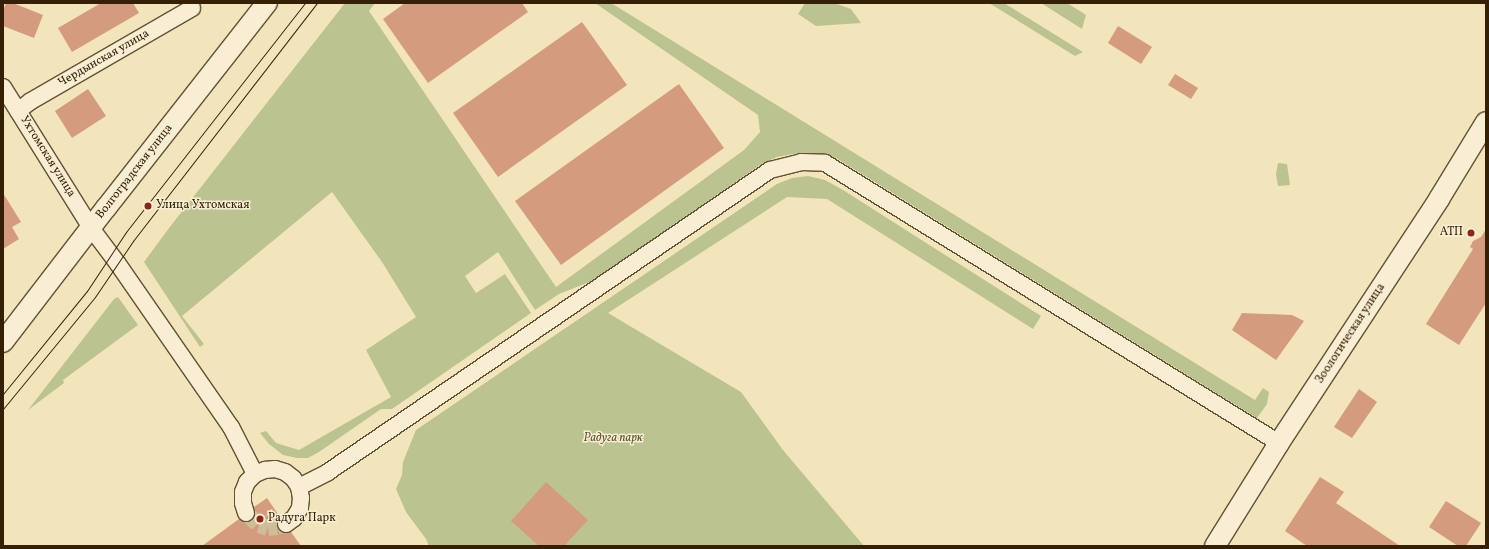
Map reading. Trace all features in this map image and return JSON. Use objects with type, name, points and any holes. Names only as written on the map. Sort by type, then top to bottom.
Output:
[{"type":"street","name":"Волгоградская улица","points":[[3,342],[267,3]]},
{"type":"street","name":"Чердынская улица","points":[[18,111],[31,101],[192,8]]},
{"type":"street","name":"Ухтомская улица","points":[[3,87],[91,228],[118,264],[231,427],[255,474]]},
{"type":"street","name":"Зоологическая улица","points":[[1215,546],[1279,443],[1439,199],[1486,122]]},
{"type":"street","points":[[299,487],[334,468],[770,170],[801,162],[825,163],[1279,443]]},
{"type":"street","points":[[246,513],[243,503],[243,492],[247,482],[255,474],[265,470],[280,470],[294,478],[299,487],[301,498],[300,508],[294,518],[286,524]]},
{"type":"green space","points":[[345,3],[375,3],[369,11],[556,287],[744,150],[760,132],[758,115],[595,3],[611,3],[1255,400],[1263,388],[1269,392],[1267,404],[1257,418],[836,158],[818,153],[798,153],[777,157],[763,163],[592,281],[559,294],[535,310],[498,252],[465,276],[476,293],[505,274],[531,313],[392,409],[381,409],[319,452],[308,458],[297,458],[283,455],[269,444],[260,433],[266,431],[276,443],[299,450],[391,397],[366,350],[416,317],[382,262],[332,192],[182,316],[204,344],[200,347],[144,262]]},
{"type":"green space","points":[[805,3],[834,3],[851,9],[861,23],[816,26],[798,14]]},
{"type":"green space","points":[[989,3],[1004,3],[1083,52],[1075,56]]},
{"type":"green space","points":[[1041,3],[1067,3],[1086,15],[1082,29]]},
{"type":"green space","points":[[1278,163],[1287,164],[1290,185],[1278,186],[1276,174]]},
{"type":"green space","name":"Радуга парк","points":[[808,176],[825,180],[843,190],[1041,316],[1033,329],[827,199],[787,197],[608,313],[741,392],[783,450],[864,546],[429,546],[426,539],[406,512],[396,489],[402,475],[403,462],[416,430],[777,184],[792,178]]},
{"type":"green space","points":[[118,297],[138,325],[63,380],[64,383],[28,410],[114,299]]},
{"type":"building","points":[[6,3],[13,3],[43,15],[34,38],[3,26],[3,11]]},
{"type":"building","points":[[101,3],[133,3],[139,13],[72,52],[58,28]]},
{"type":"building","points":[[405,3],[522,3],[528,12],[428,83],[383,19]]},
{"type":"building","points":[[582,22],[627,85],[498,177],[453,113]]},
{"type":"building","points":[[1118,26],[1152,47],[1141,64],[1108,43]]},
{"type":"building","points":[[1175,74],[1198,88],[1191,99],[1168,85]]},
{"type":"building","points":[[679,84],[724,148],[561,265],[515,201]]},
{"type":"building","points":[[88,89],[106,116],[72,138],[55,111]]},
{"type":"building","points":[[3,193],[21,222],[12,227],[19,239],[3,249]]},
{"type":"building","points":[[1486,229],[1486,303],[1459,345],[1426,324],[1473,249],[1470,247],[1473,241],[1481,237]]},
{"type":"building","points":[[1242,313],[1292,315],[1304,321],[1276,360],[1232,330]]},
{"type":"building","points":[[1359,389],[1377,402],[1352,438],[1334,427]]},
{"type":"building","points":[[1320,477],[1344,492],[1336,503],[1400,546],[1307,546],[1285,531]]},
{"type":"building","points":[[546,482],[588,520],[564,546],[539,546],[511,521]]},
{"type":"building","name":"Радуга Парк","points":[[267,498],[280,517],[277,525],[278,529],[283,533],[291,532],[301,546],[202,546],[239,519],[244,522],[253,520],[255,515],[254,507]]},
{"type":"building","points":[[1446,501],[1481,523],[1466,546],[1458,546],[1429,527]]},
{"type":"tunnel","points":[[246,513],[259,525],[268,528],[286,524]]},
{"type":"tram line","points":[[3,394],[87,291],[126,232],[305,3]]},
{"type":"tram line","points":[[3,409],[95,297],[133,241],[317,3]]},
{"type":"place","name":"Улица Ухтомская","points":[[148,206]]},
{"type":"place","name":"АТП","points":[[1471,233]]},
{"type":"place","name":"Радуга Парк","points":[[260,519]]}]
